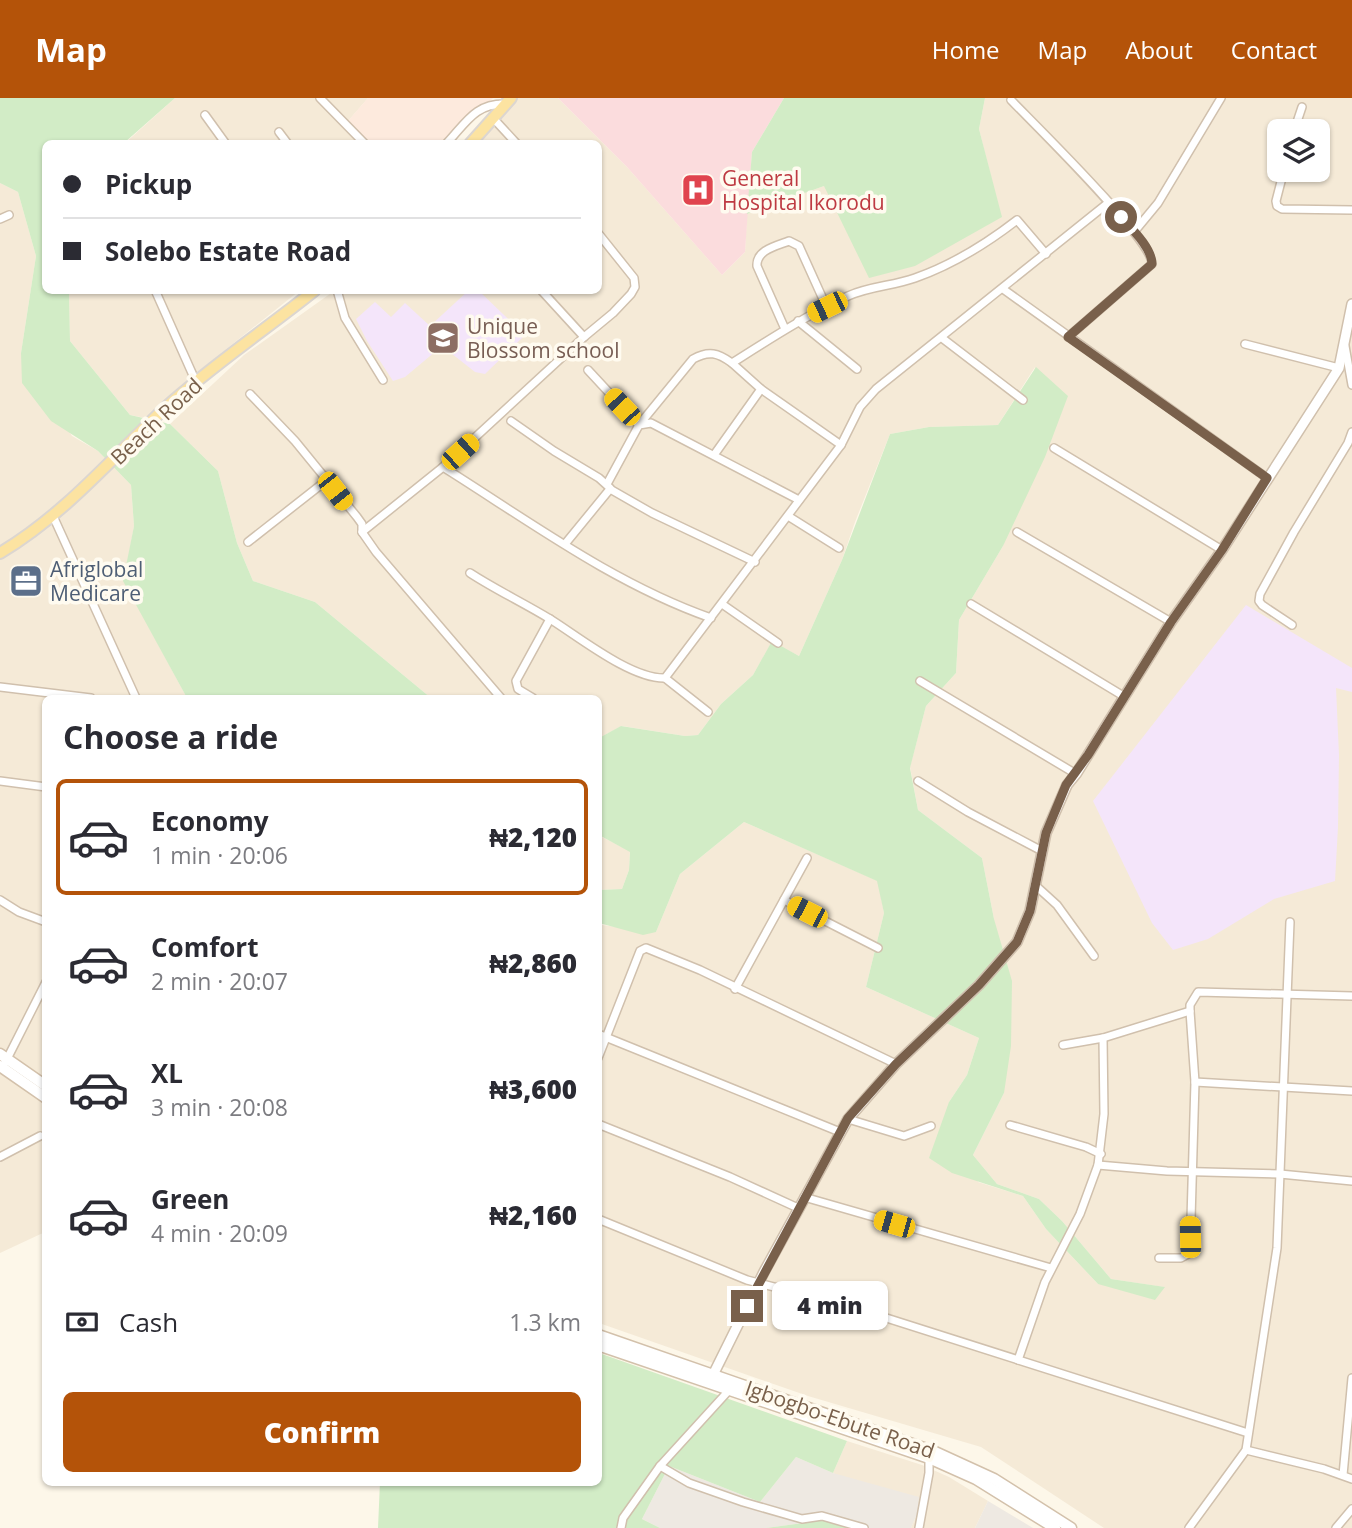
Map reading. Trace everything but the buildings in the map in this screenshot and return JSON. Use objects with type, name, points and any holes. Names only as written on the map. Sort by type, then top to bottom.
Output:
[{"type":"main road","points":[[474,140],[508,101]]},
{"type":"main road","name":"Beach Road","points":[[0,553],[53,516],[82,491],[165,408],[310,294]]},
{"type":"main road","points":[[2,1062],[42,1084]]},
{"type":"main road","points":[[2,1062],[42,1095]]},
{"type":"main road","name":"Igbogbo-Ebute Road","points":[[602,1337],[710,1380]]},
{"type":"main road","name":"Igbogbo-Ebute Road","points":[[602,1346],[935,1452],[973,1468],[1071,1528]]},
{"type":"main road","name":"Igbogbo-Ebute Road","points":[[732,1387],[929,1458],[976,1479],[1055,1528]]},
{"type":"street","points":[[320,98],[361,140]]},
{"type":"street","points":[[1134,232],[1158,203],[1221,98]]},
{"type":"street","points":[[1011,100],[1134,232],[1152,258],[1152,264],[1068,337]]},
{"type":"street","points":[[450,140],[480,108],[508,101]]},
{"type":"street","points":[[1298,119],[1302,107]]},
{"type":"street","points":[[205,115],[223,140]]},
{"type":"street","points":[[493,118],[513,140]]},
{"type":"street","points":[[279,132],[285,140]]},
{"type":"street","points":[[1280,182],[1276,201],[1277,206],[1282,209],[1352,210]]},
{"type":"street","points":[[665,678],[841,445],[860,407],[876,389],[1108,203]]},
{"type":"street","points":[[0,219],[9,215]]},
{"type":"street","points":[[732,363],[798,321],[827,307],[872,288],[914,279],[941,268],[966,255],[1017,220],[1046,254]]},
{"type":"street","points":[[362,532],[443,467],[612,313],[635,287],[634,278],[602,238]]},
{"type":"street","points":[[785,329],[757,266],[756,259],[760,253],[789,241],[795,242],[827,307]]},
{"type":"street","points":[[1003,289],[1267,478]]},
{"type":"street","points":[[157,294],[197,382]]},
{"type":"street","points":[[338,294],[345,318],[383,380]]},
{"type":"street","points":[[545,294],[584,337]]},
{"type":"street","points":[[710,1380],[758,1283],[848,1118],[896,1064],[979,985],[1017,942],[1030,911],[1046,833],[1066,785],[1076,774],[1171,622],[1222,550],[1339,368],[1352,304]]},
{"type":"street","points":[[798,321],[857,369]]},
{"type":"street","points":[[942,338],[1023,400]]},
{"type":"street","points":[[1245,344],[1339,368]]},
{"type":"street","points":[[1345,345],[1352,385]]},
{"type":"street","points":[[565,544],[609,486],[639,425],[693,359],[701,355],[718,353],[761,388],[841,445]]},
{"type":"street","points":[[588,370],[639,425]]},
{"type":"street","points":[[714,456],[761,388]]},
{"type":"street","points":[[250,394],[295,441],[362,524],[362,532],[376,552],[498,695]]},
{"type":"street","points":[[511,421],[663,519],[755,562]]},
{"type":"street","points":[[639,425],[651,423],[799,500]]},
{"type":"street","points":[[1292,625],[1262,605],[1259,601],[1260,594],[1352,432]]},
{"type":"street","points":[[1054,448],[1222,550]]},
{"type":"street","points":[[443,467],[634,585],[677,606],[711,618]]},
{"type":"street","points":[[248,542],[327,480]]},
{"type":"street","points":[[53,516],[135,695]]},
{"type":"street","points":[[788,516],[839,548]]},
{"type":"street","points":[[1017,532],[1171,622]]},
{"type":"street","points":[[470,573],[589,645],[641,673],[665,678],[708,712]]},
{"type":"street","points":[[722,604],[778,643]]},
{"type":"street","points":[[971,604],[1125,697]]},
{"type":"street","points":[[528,695],[518,689],[516,681],[550,619]]},
{"type":"street","points":[[920,681],[1076,774]]},
{"type":"street","points":[[0,687],[60,695]]},
{"type":"street","points":[[0,781],[42,786]]},
{"type":"street","points":[[918,781],[968,812],[1042,851]]},
{"type":"street","points":[[735,989],[807,858]]},
{"type":"street","points":[[1035,885],[1057,905],[1094,956]]},
{"type":"street","points":[[0,900],[19,912],[42,921]]},
{"type":"street","points":[[784,900],[878,948]]},
{"type":"street","points":[[1189,1528],[1246,1450],[1276,1259],[1290,922]]},
{"type":"street","points":[[602,1049],[644,948],[650,948],[896,1064]]},
{"type":"street","points":[[2,1062],[42,989]]},
{"type":"street","points":[[1159,1258],[1181,1258],[1191,1252],[1195,1082],[1190,1011],[1198,992],[1352,996]]},
{"type":"street","points":[[1063,1045],[1103,1038],[1190,1011]]},
{"type":"street","points":[[602,1035],[840,1132]]},
{"type":"street","points":[[1018,1360],[1051,1268],[1080,1214],[1101,1154],[1104,1114],[1103,1038]]},
{"type":"street","points":[[1195,1082],[1352,1091]]},
{"type":"street","points":[[848,1118],[904,1136],[931,1126]]},
{"type":"street","points":[[1010,1125],[1086,1147],[1101,1154]]},
{"type":"street","points":[[602,1126],[798,1208]]},
{"type":"street","points":[[0,1157],[40,1136]]},
{"type":"street","points":[[1098,1165],[1167,1171],[1280,1174],[1352,1181]]},
{"type":"street","points":[[804,1197],[1051,1268]]},
{"type":"street","points":[[602,1221],[758,1283],[855,1308],[1248,1433]]},
{"type":"street","points":[[1343,1475],[1352,1378]]},
{"type":"street","points":[[621,1528],[623,1518],[660,1466],[732,1387]]},
{"type":"street","points":[[1246,1450],[1352,1479]]},
{"type":"street","points":[[919,1528],[929,1473],[929,1458]]},
{"type":"street","points":[[660,1466],[690,1483],[743,1503],[802,1519],[822,1516],[864,1528]]},
{"type":"street","points":[[1336,1528],[1352,1509]]},
{"type":"shaded area","points":[[175,98],[368,98],[348,121],[367,140],[128,140]]},
{"type":"shaded area","points":[[368,98],[493,98],[451,140],[367,140],[348,121]]},
{"type":"shaded area","points":[[516,98],[558,98],[600,140],[480,140]]},
{"type":"shaded area","name":"General Hospital Ikorodu","points":[[558,98],[784,98],[752,152],[745,252],[722,275],[600,140]]},
{"type":"shaded area","points":[[985,98],[1352,98],[1352,1528],[1104,1528],[981,1447],[808,1396],[602,1324],[602,925],[656,932],[680,874],[744,822],[878,881],[884,913],[866,987],[979,1038],[967,1075],[949,1102],[978,1182],[1023,1196],[1046,1229],[1098,1284],[1164,1287],[1111,1279],[1062,1221],[1039,1199],[997,1184],[973,1155],[1004,1093],[994,919],[982,858],[918,810],[910,767],[926,706],[956,673],[959,620],[1003,546],[1035,367],[998,425],[929,427],[890,434],[842,560],[799,656],[772,642],[753,675],[721,704],[698,735],[685,736],[622,726],[602,736],[602,695],[427,695],[315,602],[253,581],[237,543],[218,471],[170,424],[244,355],[330,294],[602,294],[602,142],[722,275],[745,252],[747,214],[824,186],[1001,217],[979,129]]},
{"type":"shaded area","points":[[0,183],[18,192],[36,256],[21,353],[72,436],[98,451],[131,485],[134,526],[124,581],[185,695],[42,695],[42,1233],[0,1253]]},
{"type":"shaded area","points":[[69,294],[295,294],[180,386],[145,418],[130,415],[70,341]]},
{"type":"shaded area","name":"Unique Blossom school","points":[[465,294],[482,294],[525,335],[485,374],[475,372],[442,346],[405,377],[393,381],[356,319],[375,302],[391,317],[405,303],[430,326]]},
{"type":"shaded area","points":[[1246,605],[1352,668],[1352,692],[1336,688],[1339,755],[1335,881],[1274,899],[1208,939],[1173,950],[1152,923],[1093,801]]},
{"type":"shaded area","points":[[602,837],[630,851],[629,870],[622,889],[602,890]]},
{"type":"shaded area","points":[[847,1441],[922,1465],[949,1477],[988,1501],[975,1528],[911,1528],[917,1514],[833,1473]]},
{"type":"shaded area","points":[[796,1457],[833,1473],[919,1497],[917,1514],[911,1528],[855,1528],[833,1519],[766,1528],[660,1528],[642,1519],[669,1466],[760,1502]]},
{"type":"shaded area","points":[[988,1501],[1033,1528],[975,1528]]},
{"type":"green space","points":[[0,98],[175,98],[127,140],[42,140],[42,294],[69,294],[70,341],[130,415],[170,424],[218,471],[237,543],[253,581],[315,602],[427,695],[185,695],[123,581],[134,526],[131,485],[98,451],[51,421],[22,383],[21,353],[36,256],[18,192],[0,183]]},
{"type":"green space","points":[[784,98],[985,98],[979,129],[1002,217],[915,266],[869,278],[824,186],[747,214],[752,152]]},
{"type":"green space","points":[[1036,367],[1068,396],[1045,457],[1003,546],[959,620],[956,673],[926,706],[910,768],[918,810],[982,858],[994,919],[1012,981],[1011,1046],[1004,1093],[973,1155],[997,1184],[1039,1199],[1062,1221],[1111,1279],[1165,1287],[1155,1300],[1098,1284],[1046,1229],[1023,1196],[952,1173],[929,1158],[949,1102],[967,1075],[979,1038],[866,987],[884,913],[877,881],[744,822],[680,874],[656,932],[643,935],[602,924],[602,890],[622,889],[629,870],[630,852],[602,837],[602,736],[621,726],[685,736],[698,735],[721,704],[753,675],[772,641],[799,656],[842,560],[890,434],[929,427],[998,425]]},
{"type":"green space","points":[[602,1354],[847,1441],[833,1473],[796,1457],[760,1502],[669,1466],[642,1519],[660,1528],[378,1528],[380,1486],[602,1486]]},
{"type":"green space","points":[[833,1519],[855,1528],[766,1528]]},
{"type":"place","name":"General Hospital Ikorodu","points":[[698,190]]},
{"type":"place","name":"Unique Blossom school","points":[[443,338]]},
{"type":"place","name":"Afriglobal Medicare","points":[[26,581]]},
{"type":"route","points":[[747,1306],[848,1118],[896,1064],[979,985],[1017,942],[1030,911],[1046,833],[1066,785],[1076,774],[1171,622],[1222,550],[1267,478],[1068,337],[1152,264],[1152,258],[1121,217]]}]
